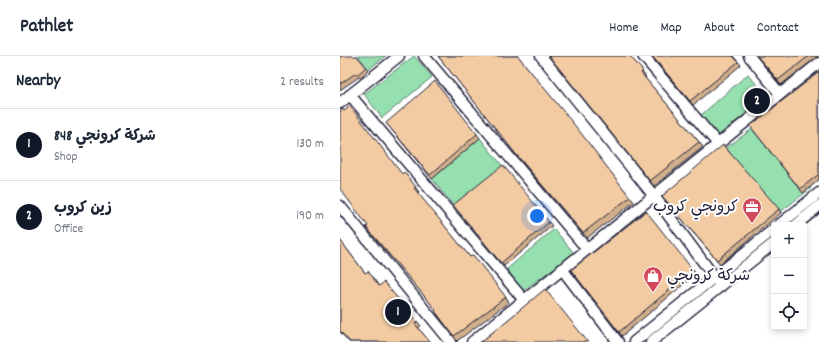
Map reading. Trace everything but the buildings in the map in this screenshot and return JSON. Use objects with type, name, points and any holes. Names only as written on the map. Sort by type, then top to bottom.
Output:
[{"type":"street","points":[[340,103],[399,56]]},
{"type":"street","points":[[424,56],[587,249]]},
{"type":"street","points":[[541,56],[654,196],[721,286]]},
{"type":"street","points":[[643,56],[718,144]]},
{"type":"street","points":[[749,56],[780,94]]},
{"type":"street","points":[[472,342],[819,63]]},
{"type":"street","points":[[350,95],[524,300]]},
{"type":"street","points":[[783,222],[819,193]]},
{"type":"street","points":[[340,206],[451,342]]},
{"type":"street","points":[[800,222],[819,206]]},
{"type":"street","points":[[634,342],[771,231]]},
{"type":"street","points":[[651,342],[771,245]]},
{"type":"street","points":[[562,269],[618,342]]},
{"type":"green space","points":[[358,56],[386,56],[369,69]]},
{"type":"green space","points":[[414,56],[432,77],[382,118],[364,94]]},
{"type":"green space","points":[[748,74],[767,97],[716,136],[701,115]]},
{"type":"green space","points":[[763,121],[811,188],[779,213],[726,148]]},
{"type":"green space","points":[[480,138],[505,169],[456,209],[432,179]]},
{"type":"green space","points":[[554,229],[574,253],[523,291],[507,269]]},
{"type":"place","name":"زين كروب","points":[[757,101]]},
{"type":"place","name":"كرونجي كروب","points":[[752,224]]},
{"type":"place","name":"شركة كرونجي","points":[[653,293]]},
{"type":"place","name":"شركة كرونجي 848","points":[[398,312]]}]
